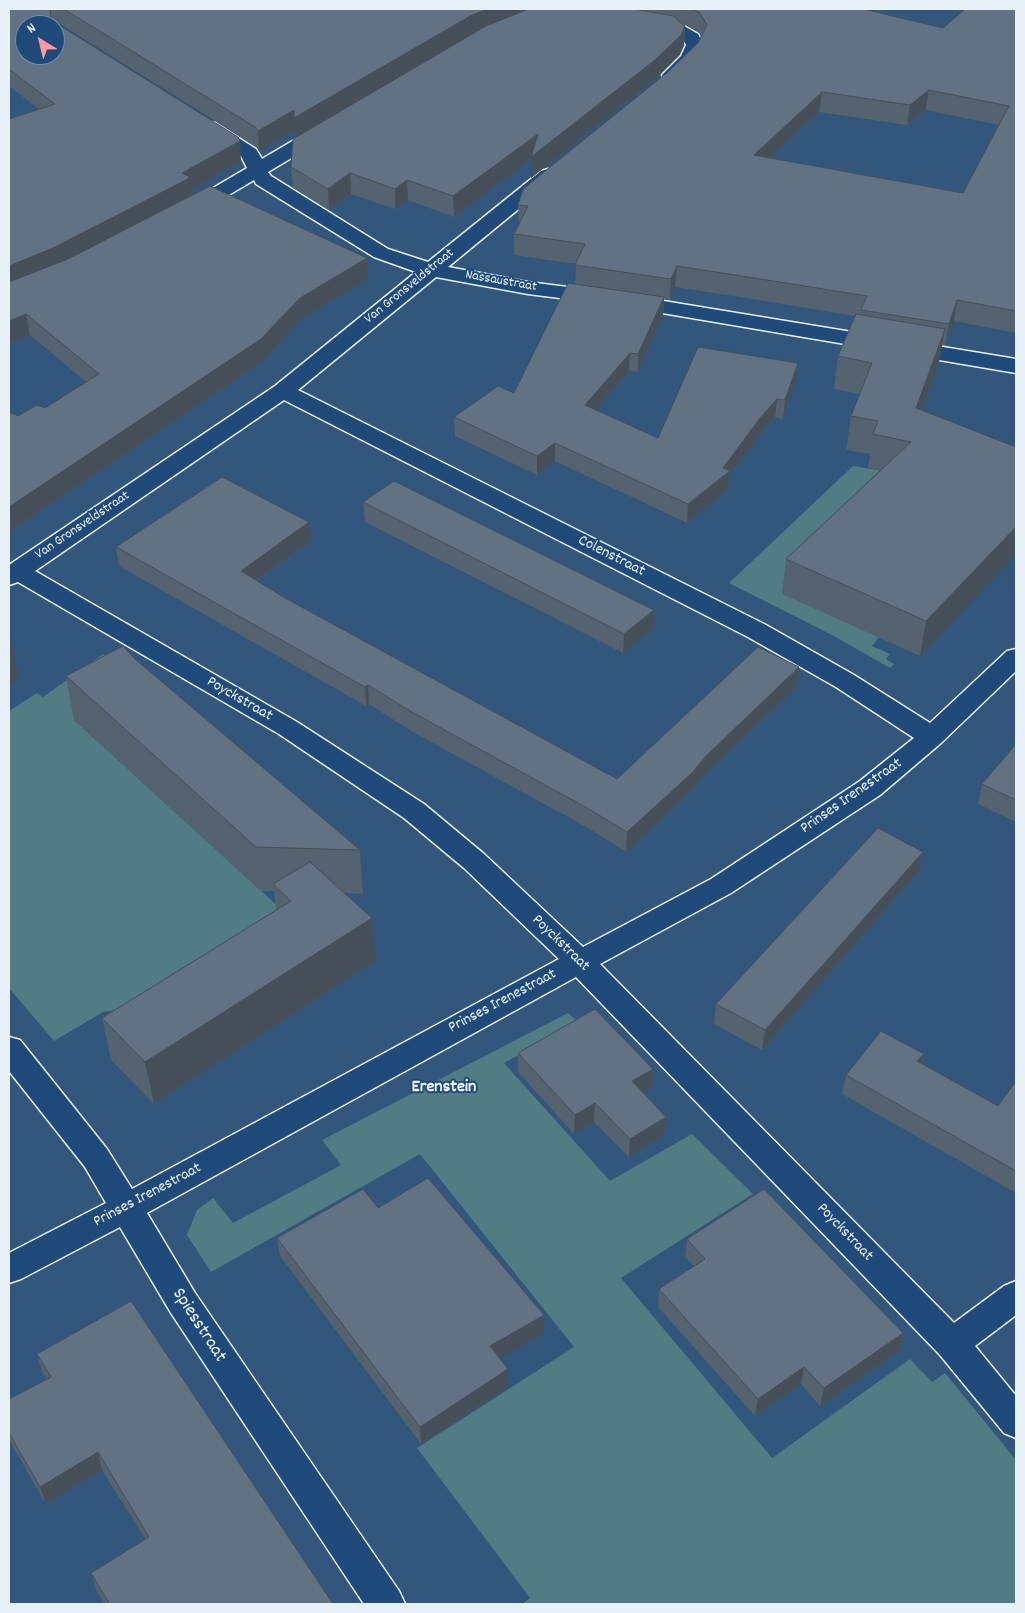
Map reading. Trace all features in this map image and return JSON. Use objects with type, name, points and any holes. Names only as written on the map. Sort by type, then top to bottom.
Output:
[{"type":"street","points":[[585,9],[609,16],[678,30],[692,38],[695,45],[689,58],[662,84]]},
{"type":"street","name":"Nassaustraat","points":[[192,117],[249,153],[263,180],[382,253],[431,270],[528,288],[615,299],[1016,366]]},
{"type":"street","points":[[170,220],[334,124]]},
{"type":"street","name":"Van Gronsveldstraat","points":[[13,574],[283,391],[562,164]]},
{"type":"street","name":"Colenstraat","points":[[283,391],[757,632],[845,681],[932,737]]},
{"type":"street","name":"Poyckstraat","points":[[13,574],[288,728],[414,811],[474,861],[580,962],[952,1344],[1016,1422]]},
{"type":"street","name":"Prinses Irenestraat","points":[[9,1269],[125,1210],[348,1086],[720,886],[870,788],[932,737],[1016,657]]},
{"type":"street","name":"Spiesstraat","points":[[9,1049],[96,1158],[125,1210],[182,1303],[386,1604]]},
{"type":"street","points":[[952,1344],[1016,1296]]},
{"type":"green space","points":[[853,466],[889,472],[879,637],[872,646],[890,654],[886,659],[894,664],[890,668],[834,636],[729,583]]},
{"type":"green space","points":[[103,654],[161,688],[74,720],[292,919],[162,1003],[103,1012],[54,1041],[9,988],[9,711],[37,693],[43,697]]},
{"type":"green space","points":[[568,1013],[578,1022],[504,1063],[610,1181],[692,1134],[753,1194],[621,1278],[772,1458],[910,1359],[932,1382],[945,1373],[1016,1460],[1016,1604],[522,1604],[530,1598],[417,1448],[574,1347],[420,1154],[211,1272],[187,1235],[197,1210],[213,1198],[233,1223],[341,1165],[322,1140]]},
{"type":"building","points":[[9,9],[50,9],[51,15],[15,15],[15,65],[65,65],[65,29],[238,137],[240,141],[182,173],[190,177],[186,180],[53,248],[9,266],[9,119],[55,104],[9,69]]},
{"type":"building","points":[[64,9],[488,9],[472,15],[294,118],[294,110],[258,131],[255,127]]},
{"type":"building","points":[[529,9],[634,9],[673,16],[685,26],[681,35],[655,60],[531,157],[538,134],[453,196],[407,180],[395,189],[350,173],[328,189],[291,167],[293,139],[486,26]]},
{"type":"building","points":[[692,9],[863,9],[943,28],[965,9],[1016,9],[1016,311],[957,300],[949,324],[861,310],[867,296],[748,277],[677,266],[671,279],[575,265],[585,244],[514,234],[528,206],[518,205],[523,189],[669,71],[698,43],[707,25],[700,13]],"holes":[[[929,90],[1009,106],[963,193],[754,155],[822,92],[910,105]]]},
{"type":"building","points":[[210,186],[367,258],[300,298],[261,339],[9,507],[9,412],[18,416],[37,405],[45,408],[99,374],[26,314],[9,321],[9,282],[68,259]]},
{"type":"building","points":[[568,283],[664,297],[638,354],[630,353],[585,405],[658,438],[698,347],[798,363],[785,400],[777,399],[760,418],[723,468],[730,471],[688,504],[555,443],[537,456],[454,417],[498,386],[514,393]]},
{"type":"building","points":[[856,314],[945,329],[916,408],[1016,447],[1016,527],[926,621],[786,559],[911,442],[873,434],[878,421],[851,416],[872,363],[838,356]]},
{"type":"building","points":[[222,477],[309,522],[241,571],[285,598],[617,779],[758,647],[799,667],[706,756],[692,773],[627,832],[589,809],[410,711],[368,685],[365,687],[116,547]]},
{"type":"building","points":[[394,481],[654,610],[624,634],[363,502]]},
{"type":"building","points":[[123,646],[135,659],[360,850],[256,847],[66,676]]},
{"type":"building","points":[[1016,744],[1016,800],[982,784]]},
{"type":"building","points":[[878,828],[923,852],[765,1030],[716,1004]]},
{"type":"building","points":[[310,862],[372,918],[145,1062],[102,1018],[291,901],[273,884]]},
{"type":"building","points":[[595,1009],[653,1069],[632,1081],[666,1117],[630,1139],[595,1103],[575,1115],[518,1053]]},
{"type":"building","points":[[881,1031],[924,1054],[917,1061],[998,1106],[1016,1081],[1016,1171],[846,1075]]},
{"type":"building","points":[[428,1178],[544,1315],[490,1346],[508,1369],[420,1427],[277,1238],[363,1189],[378,1208]]},
{"type":"building","points":[[764,1189],[903,1333],[824,1388],[804,1367],[758,1399],[659,1289],[705,1259],[687,1239]]},
{"type":"building","points":[[131,1301],[333,1604],[110,1604],[91,1573],[149,1537],[98,1452],[40,1487],[9,1433],[9,1399],[51,1377],[37,1354]]},
{"type":"district","name":"Erenstein","points":[[444,1089]]}]
